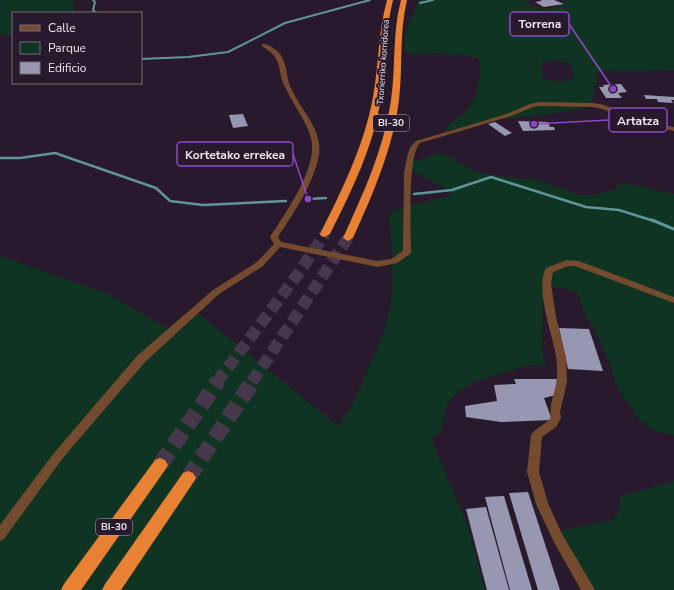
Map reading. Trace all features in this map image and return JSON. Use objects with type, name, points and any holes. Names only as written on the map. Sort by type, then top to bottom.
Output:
[{"type":"highway","name":"Txorierriko korridorea","points":[[325,234],[350,183],[371,125],[379,86],[385,17],[390,0]]},
{"type":"highway","name":"Txorierriko korridorea","points":[[348,238],[375,174],[390,126],[395,98],[400,18],[404,0]]},
{"type":"highway","name":"BI-30","points":[[70,590],[160,465]]},
{"type":"highway","name":"BI-30","points":[[111,590],[188,478]]},
{"type":"street","points":[[264,45],[271,48],[281,58],[288,86],[304,115],[316,144],[314,157],[301,191],[274,237],[278,244],[378,264],[388,263],[399,259],[407,252],[408,173],[411,153],[414,146],[418,142],[509,115],[532,105],[551,103],[593,105],[604,107],[640,121],[674,129]]},
{"type":"street","points":[[0,535],[58,456],[142,359],[216,292],[260,264],[278,244]]},
{"type":"street","points":[[588,590],[558,538],[545,511],[533,472],[537,435],[552,424],[556,418],[562,382],[561,358],[551,317],[547,284],[549,270],[567,263],[576,263],[674,300]]},
{"type":"green space","points":[[0,0],[72,0],[76,12],[12,12],[12,37],[5,34],[0,35]]},
{"type":"green space","points":[[419,0],[530,0],[525,3],[544,9],[563,5],[563,0],[674,0],[674,70],[601,71],[596,73],[597,81],[593,98],[588,107],[556,113],[494,120],[445,131],[450,123],[463,114],[472,103],[478,90],[480,62],[478,58],[473,56],[435,53],[413,54],[406,51],[406,33]],"holes":[[[554,60],[569,63],[573,69],[573,79],[558,82],[543,78],[541,62]]]},
{"type":"green space","points":[[442,153],[474,171],[484,174],[541,181],[579,195],[590,195],[616,190],[618,185],[625,183],[674,194],[674,435],[651,429],[638,418],[616,385],[610,364],[595,331],[584,314],[579,295],[569,289],[549,286],[543,291],[542,348],[545,366],[529,365],[475,381],[461,390],[452,398],[445,410],[441,432],[434,435],[433,439],[434,446],[466,521],[485,590],[0,590],[0,256],[108,294],[169,329],[195,311],[338,426],[352,406],[382,337],[390,309],[392,289],[392,247],[389,216],[395,210],[450,196],[451,192],[447,189],[411,170],[414,161]]},
{"type":"green space","points":[[674,481],[674,590],[592,590],[557,531],[610,521],[614,519],[618,513],[620,507],[620,496]]},
{"type":"building","points":[[540,0],[554,0],[564,4],[544,7],[535,2],[542,1]]},
{"type":"building","points":[[621,84],[627,92],[618,93],[622,98],[606,98],[599,87],[604,87],[603,85]]},
{"type":"building","points":[[644,95],[674,97],[674,100],[671,100],[673,103],[658,102],[657,99],[646,99]]},
{"type":"building","points":[[243,114],[248,126],[233,128],[229,115]]},
{"type":"building","points":[[518,121],[548,122],[550,127],[554,127],[555,130],[523,131]]},
{"type":"building","points":[[495,122],[512,133],[505,136],[488,124]]},
{"type":"building","points":[[559,328],[589,329],[603,371],[568,369]]},
{"type":"building","points":[[514,379],[557,379],[556,395],[544,398],[552,420],[501,422],[466,417],[465,406],[497,401],[494,385],[516,384]]},
{"type":"building","points":[[528,492],[560,590],[538,590],[509,493]]},
{"type":"building","points":[[504,496],[532,590],[510,590],[485,497]]},
{"type":"building","points":[[486,507],[509,590],[487,590],[466,509]]},
{"type":"waterway","points":[[93,0],[95,2],[93,10],[95,12]]},
{"type":"waterway","points":[[142,59],[188,57],[228,52],[285,23],[370,0]]},
{"type":"waterway","points":[[420,3],[433,0]]},
{"type":"waterway","points":[[0,158],[20,158],[55,153],[156,188],[170,201],[203,205],[286,201]]},
{"type":"waterway","points":[[414,194],[452,190],[491,177],[586,207],[619,210],[654,221]]},
{"type":"waterway","points":[[308,199],[326,198]]},
{"type":"waterway","points":[[652,220],[674,229]]},
{"type":"tunnel","points":[[217,382],[298,274],[325,234]]},
{"type":"tunnel","points":[[252,382],[348,238]]},
{"type":"tunnel","points":[[160,465],[218,381]]},
{"type":"tunnel","points":[[188,478],[253,381]]},
{"type":"place","name":"Torrena","points":[[613,89]]},
{"type":"place","name":"Artatza","points":[[534,124]]},
{"type":"place","name":"Kortetako errekea","points":[[308,199]]}]
